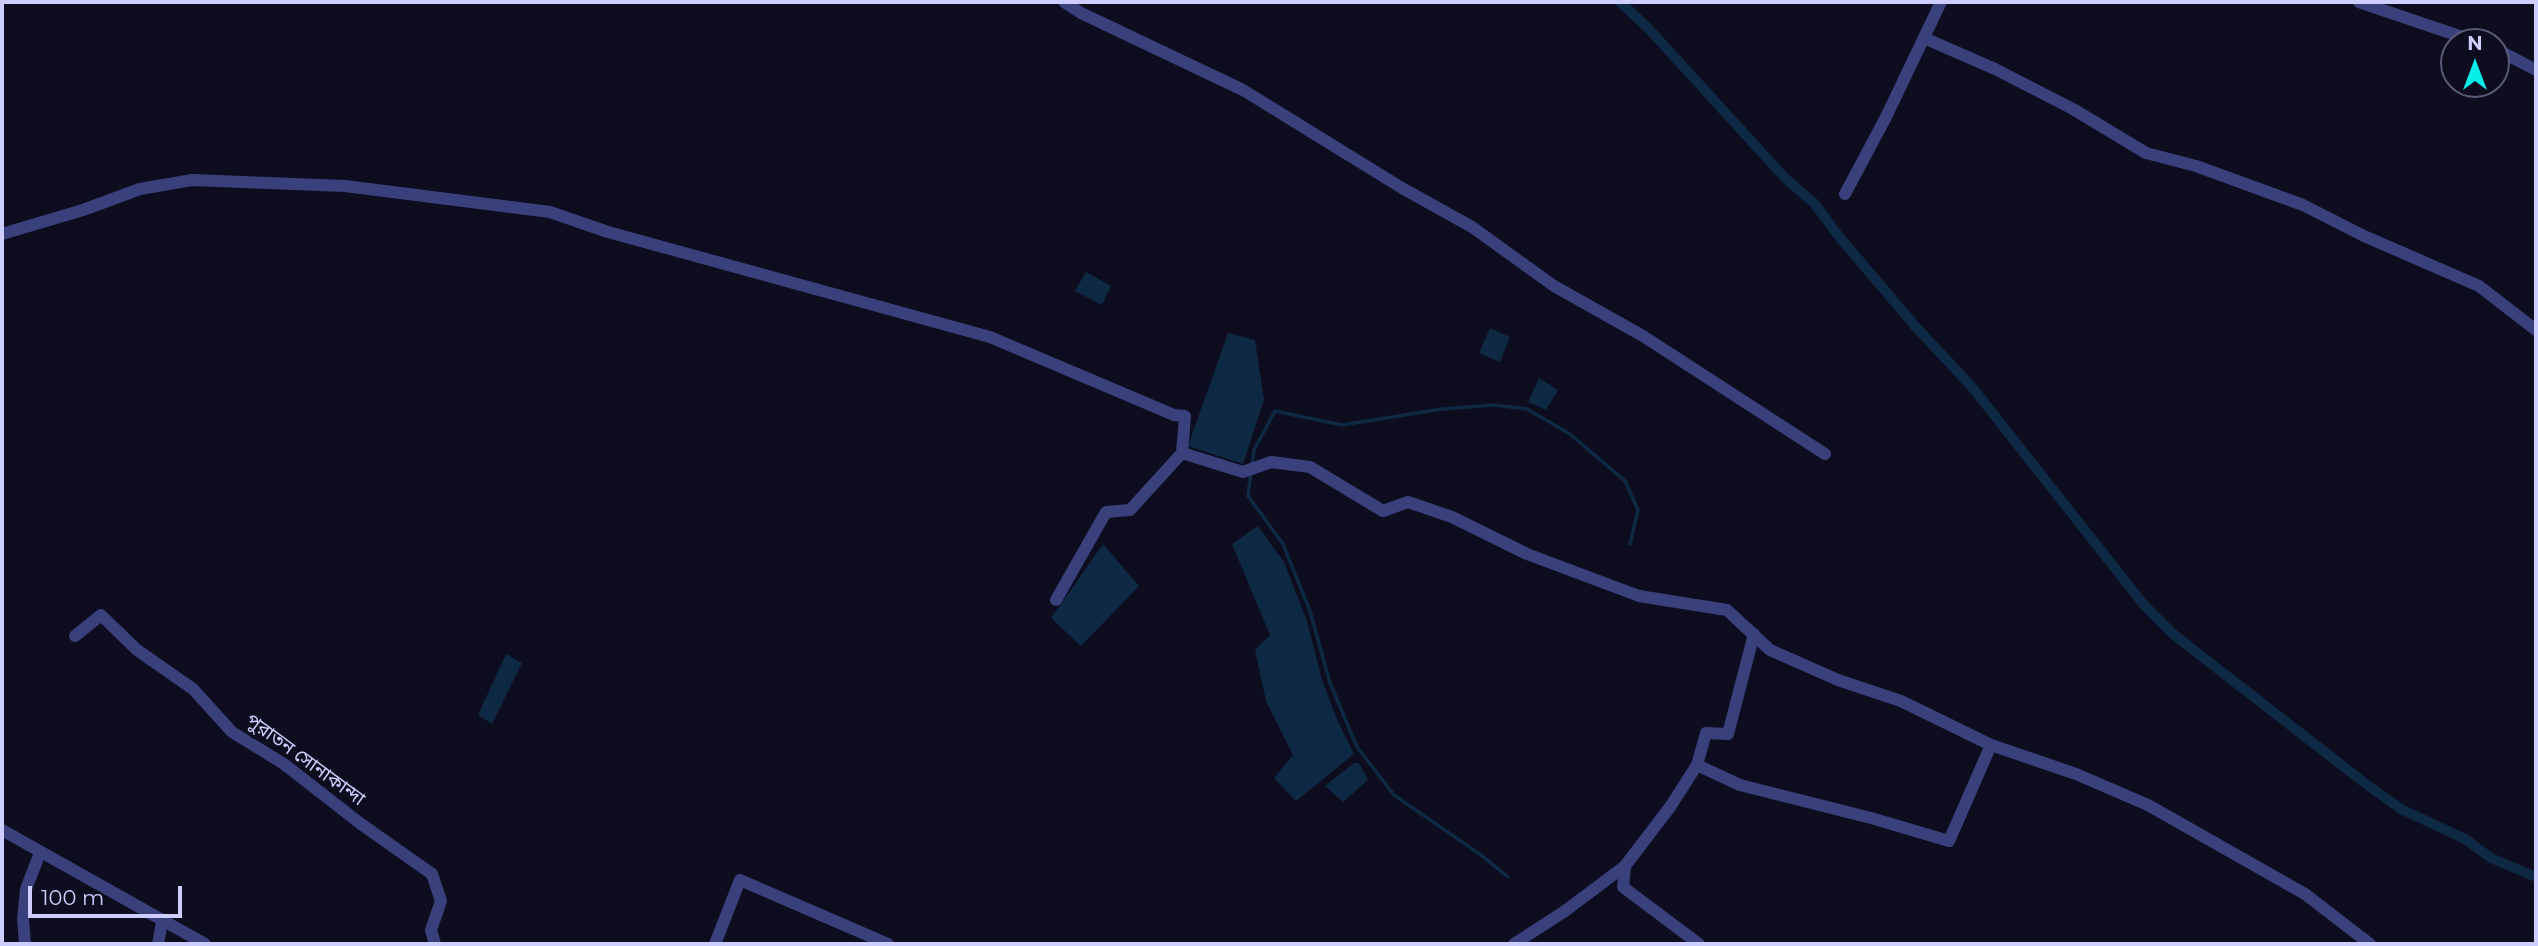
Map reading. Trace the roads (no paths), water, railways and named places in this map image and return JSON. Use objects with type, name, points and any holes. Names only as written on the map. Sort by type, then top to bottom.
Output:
[{"type":"street","points":[[1064,2],[1081,13],[1243,90],[1402,188],[1472,227],[1554,286],[1643,336],[1825,454]]},
{"type":"street","points":[[1845,194],[1941,2]]},
{"type":"street","points":[[2358,2],[2440,30]]},
{"type":"street","points":[[1924,38],[1995,69],[2062,103],[2146,153],[2196,166],[2303,205],[2376,242],[2479,286],[2536,330]]},
{"type":"street","points":[[2510,56],[2536,70]]},
{"type":"street","points":[[2,234],[83,210],[140,189],[192,180],[345,186],[550,212],[608,232],[990,337],[1174,415],[1185,416],[1182,453],[1130,510],[1106,512],[1056,600]]},
{"type":"street","points":[[1182,453],[1243,472],[1271,462],[1310,467],[1382,511],[1408,502],[1452,517],[1527,554],[1639,596],[1727,610],[1770,650],[1838,680],[1901,701],[1991,744],[2076,774],[2148,805],[2305,894],[2370,944]]},
{"type":"street","name":"পুরাতন সোনাকান্দা","points":[[75,636],[101,615],[137,650],[193,689],[232,732],[284,764],[361,824],[432,874],[441,901],[431,930],[435,944]]},
{"type":"street","points":[[1514,944],[1625,866],[1670,807],[1697,765],[1706,733],[1728,734],[1754,634]]},
{"type":"street","points":[[1697,765],[1740,785],[1949,841],[1991,744]]},
{"type":"street","points":[[2,830],[205,944]]},
{"type":"street","points":[[25,944],[23,919],[26,889],[40,853]]},
{"type":"street","points":[[1625,866],[1623,887],[1699,944]]},
{"type":"street","points":[[715,944],[740,880],[888,944]]},
{"type":"street","points":[[158,944],[162,922]]},
{"type":"water","points":[[1086,272],[1111,286],[1102,305],[1075,291]]},
{"type":"water","points":[[1490,328],[1510,337],[1500,362],[1479,353]]},
{"type":"water","points":[[1228,333],[1255,340],[1264,400],[1243,464],[1188,446]]},
{"type":"water","points":[[1539,378],[1558,390],[1546,410],[1528,402]]},
{"type":"water","points":[[1258,526],[1284,562],[1307,621],[1322,680],[1354,754],[1296,801],[1274,778],[1293,755],[1266,701],[1255,650],[1270,635],[1232,544]]},
{"type":"water","points":[[1103,544],[1139,586],[1081,646],[1051,618]]},
{"type":"water","points":[[506,654],[522,663],[492,724],[478,715]]},
{"type":"water","points":[[1354,763],[1359,763],[1368,780],[1343,802],[1325,786]]},
{"type":"waterway","points":[[1620,2],[1648,28],[1785,178],[1815,204],[1915,326],[1972,387],[2144,605],[2173,634],[2401,809],[2465,839],[2491,858],[2536,877]]},
{"type":"waterway","points":[[1252,464],[1254,450],[1275,411],[1342,425],[1442,409],[1494,405],[1527,409],[1570,434],[1625,481],[1638,510],[1630,544]]},
{"type":"waterway","points":[[1251,472],[1248,496],[1283,544],[1310,611],[1330,683],[1357,747],[1394,795],[1508,877]]}]
